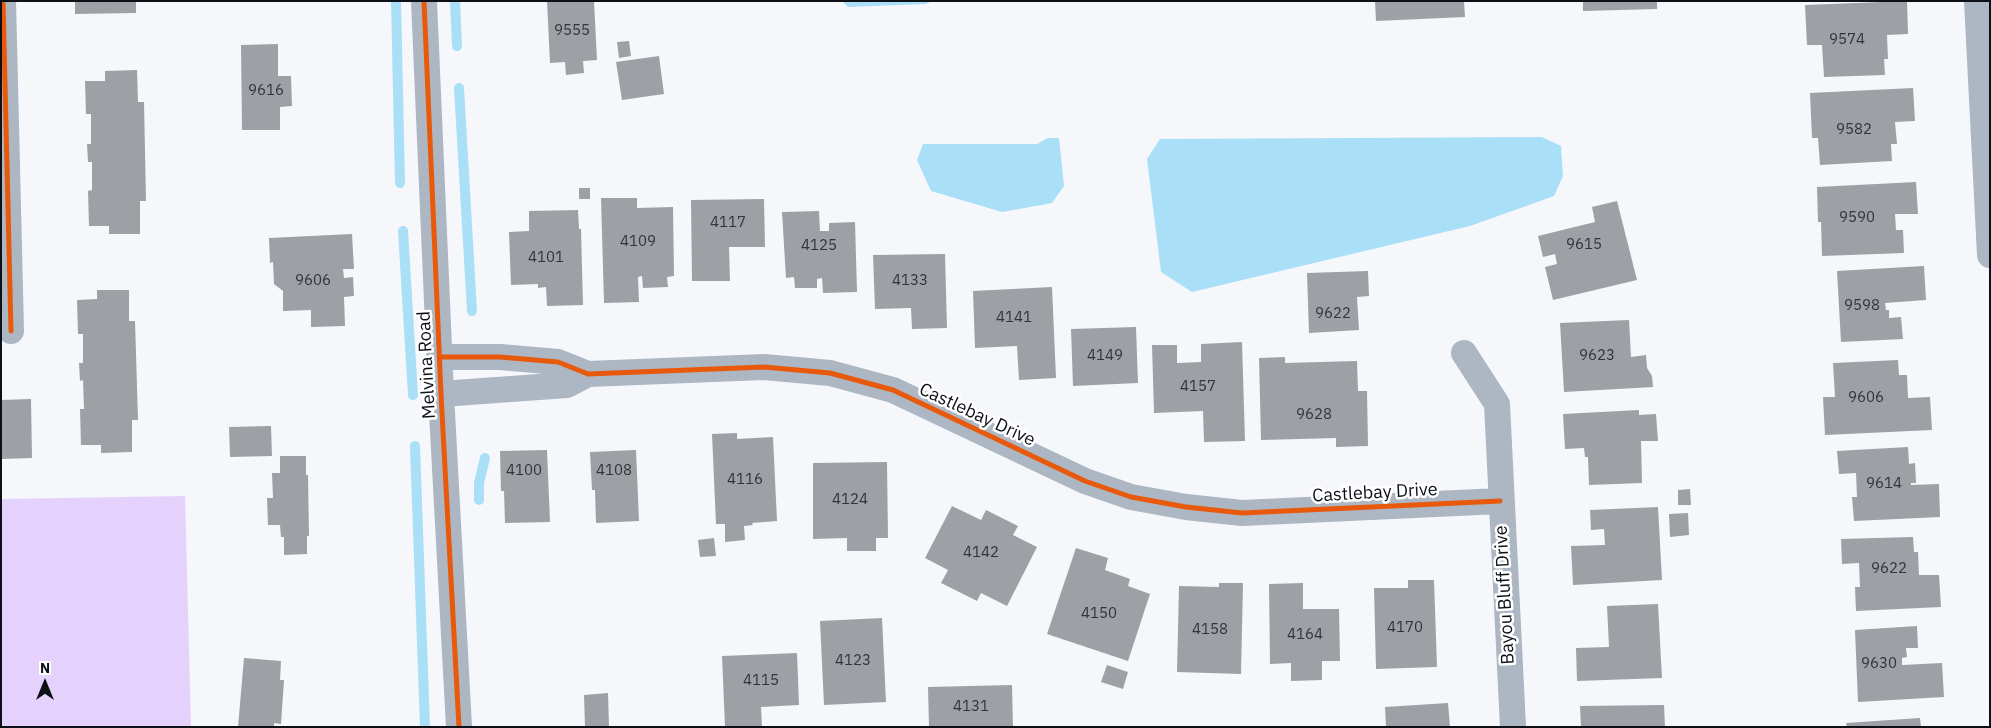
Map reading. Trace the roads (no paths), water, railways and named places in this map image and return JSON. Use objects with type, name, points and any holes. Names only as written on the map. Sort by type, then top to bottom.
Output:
[{"type":"street","points":[[3,1],[4,121],[11,332]]},
{"type":"street","name":"Melvina Road","points":[[424,1],[441,394],[460,727]]},
{"type":"street","points":[[1977,1],[1990,255]]},
{"type":"street","name":"Bayou Bluff Drive","points":[[1464,353],[1497,404],[1500,501],[1513,727]]},
{"type":"street","name":"Castlebay Drive","points":[[440,356],[500,356],[558,362],[588,374],[764,367],[830,373],[893,390],[1085,481],[1131,497],[1186,507],[1242,513],[1500,501]]},
{"type":"street","name":"Castlebay Drive","points":[[441,394],[567,385],[588,374]]},
{"type":"water","points":[[842,1],[933,1],[925,4],[848,7]]},
{"type":"water","points":[[1542,137],[1561,146],[1563,176],[1554,196],[1470,226],[1192,292],[1161,272],[1147,159],[1160,139]]},
{"type":"water","points":[[1048,138],[1059,138],[1064,186],[1052,203],[1002,212],[931,191],[917,160],[923,144],[1037,144]]},
{"type":"waterway","points":[[396,1],[400,183]]},
{"type":"waterway","points":[[455,1],[457,46]]},
{"type":"waterway","points":[[459,88],[472,311]]},
{"type":"waterway","points":[[403,231],[413,395]]},
{"type":"waterway","points":[[415,446],[425,727]]},
{"type":"waterway","points":[[479,500],[479,483],[485,458]]}]
